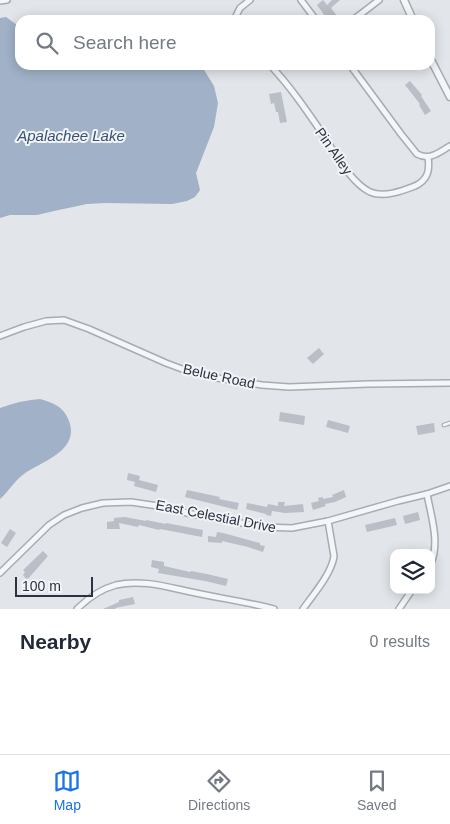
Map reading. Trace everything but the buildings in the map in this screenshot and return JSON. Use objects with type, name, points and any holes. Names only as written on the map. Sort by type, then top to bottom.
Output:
[{"type":"street","points":[[0,2],[7,0]]},
{"type":"street","points":[[236,15],[240,8],[250,0]]},
{"type":"street","points":[[301,0],[312,15]]},
{"type":"street","points":[[360,15],[379,0]]},
{"type":"street","points":[[404,0],[412,15]]},
{"type":"street","points":[[435,68],[450,97]]},
{"type":"street","name":"Pin Alley","points":[[275,70],[355,182],[371,192],[386,194],[404,190],[421,183],[427,176],[429,167],[428,157]]},
{"type":"street","points":[[354,70],[400,134],[417,154],[432,157],[450,146]]},
{"type":"street","name":"Belue Road","points":[[0,336],[46,321],[64,320],[166,364],[216,378],[262,385],[289,386],[450,383]]},
{"type":"street","name":"East Celestial Drive","points":[[0,572],[56,520],[72,511],[103,503],[131,502],[148,504],[235,523],[273,528],[292,528],[328,521],[450,486]]},
{"type":"street","points":[[427,494],[436,542],[435,550]]},
{"type":"street","points":[[303,609],[333,562],[334,556],[328,521]]},
{"type":"street","points":[[77,609],[91,597],[108,587],[135,582],[169,587],[274,609]]},
{"type":"street","points":[[399,609],[409,594]]},
{"type":"lane","points":[[444,425],[450,424]]},
{"type":"water","name":"Apalachee Lake","points":[[6,17],[15,23],[15,70],[204,70],[214,86],[218,103],[214,127],[196,173],[200,190],[195,197],[172,204],[87,204],[37,215],[10,215],[0,218],[0,18]]},
{"type":"water","points":[[40,399],[54,404],[67,416],[71,431],[69,440],[57,454],[20,477],[0,499],[0,408]]}]
